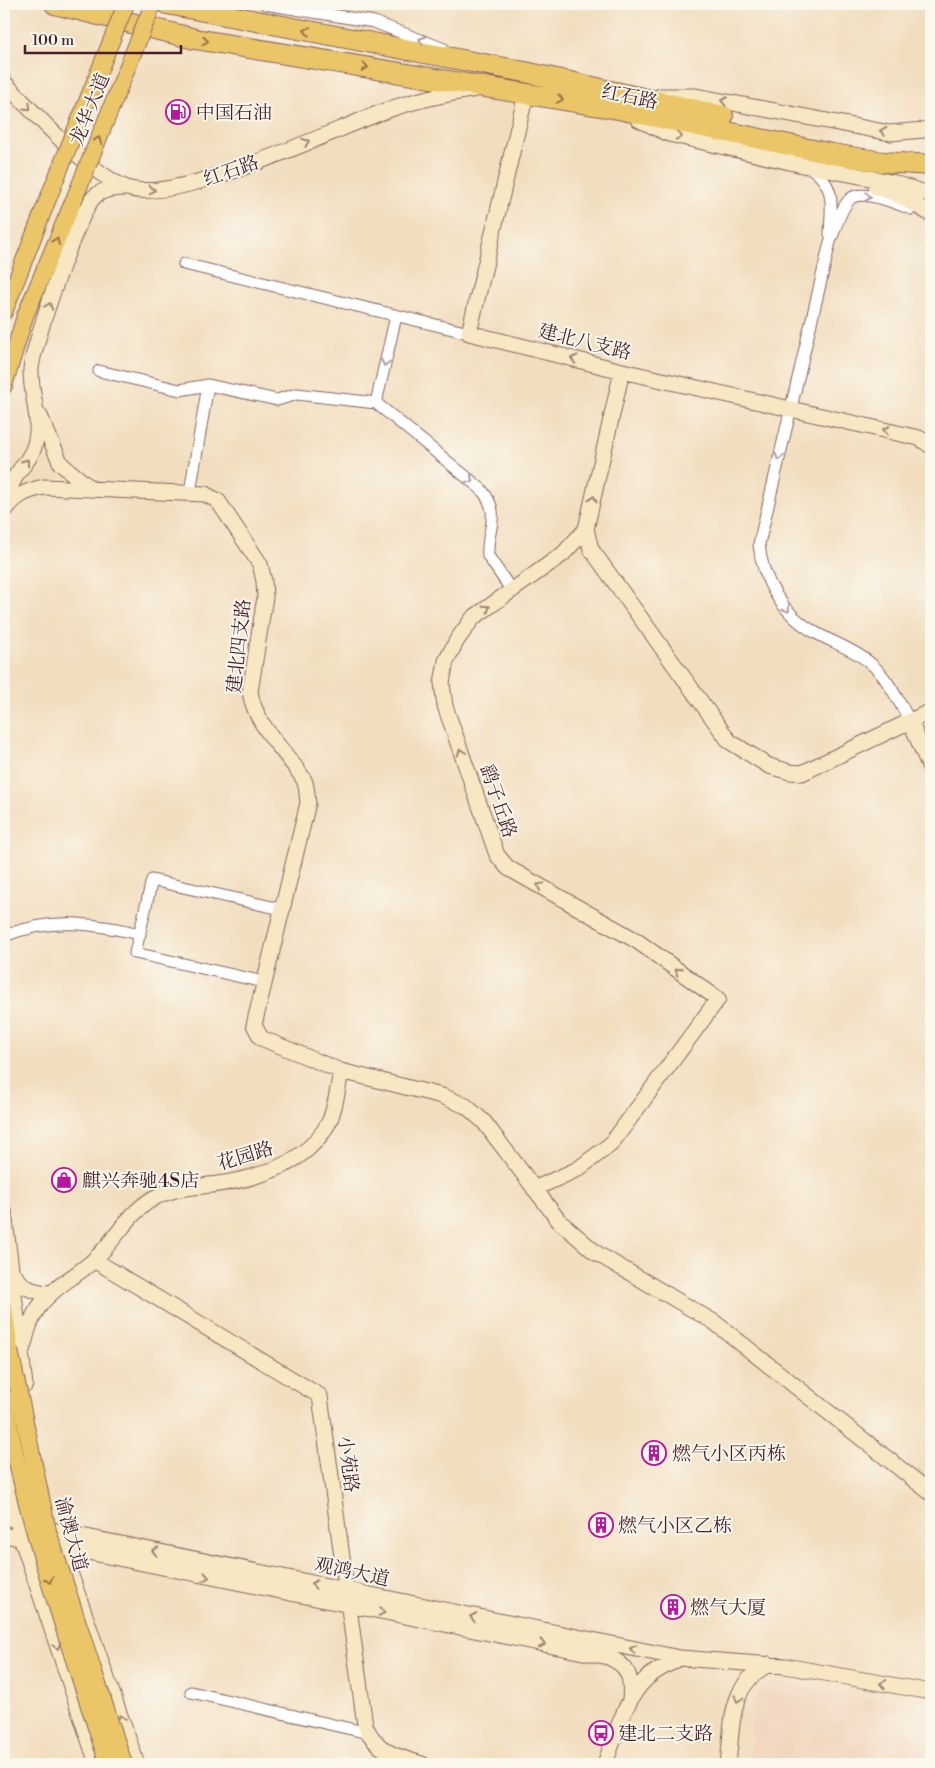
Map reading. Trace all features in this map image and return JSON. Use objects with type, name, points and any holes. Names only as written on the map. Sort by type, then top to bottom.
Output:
[{"type":"highway","name":"红石路","points":[[55,4],[195,39],[526,94],[623,103]]},
{"type":"highway","name":"红石路","points":[[167,4],[483,64],[623,103],[678,114]]},
{"type":"highway","points":[[678,114],[881,149],[931,153]]},
{"type":"highway","points":[[678,114],[832,154],[883,162],[931,165]]},
{"type":"main road","name":"龙华大道","points":[[4,312],[52,186],[126,4]]},
{"type":"main road","name":"龙华大道","points":[[4,386],[25,316],[153,4]]},
{"type":"main road","name":"渝澳大道","points":[[4,1308],[15,1355],[48,1531],[124,1764]]},
{"type":"main road","name":"渝澳大道","points":[[4,1397],[10,1432],[34,1532],[108,1764]]},
{"type":"street","points":[[265,4],[374,22],[483,64]]},
{"type":"street","name":"红石路","points":[[4,82],[98,171],[126,188],[144,190],[181,187],[267,158],[419,100],[488,87]]},
{"type":"street","points":[[184,264],[469,333],[526,94]]},
{"type":"street","points":[[623,103],[696,96],[890,133],[924,130],[931,127]]},
{"type":"street","points":[[623,103],[669,134],[807,166],[891,182],[931,195]]},
{"type":"street","points":[[807,166],[823,177],[828,185],[831,195],[830,242]]},
{"type":"street","points":[[842,173],[896,194],[931,215]]},
{"type":"street","points":[[89,487],[61,464],[38,411],[32,392],[31,368],[40,330],[83,215],[94,196],[106,190],[126,188]]},
{"type":"street","points":[[931,215],[863,195],[856,196],[845,207],[830,242],[758,544],[764,576],[789,613],[801,624],[856,652],[870,662],[884,676],[910,721],[931,770]]},
{"type":"street","points":[[376,403],[396,316]]},
{"type":"street","name":"建北八支路","points":[[469,333],[622,371],[919,438],[931,446]]},
{"type":"street","points":[[622,371],[586,529],[591,549],[729,741],[769,766],[790,772],[802,773],[931,711]]},
{"type":"street","points":[[99,372],[180,390],[208,385],[277,400],[297,394],[376,403],[481,489],[489,498],[494,515],[488,556],[512,590]]},
{"type":"street","points":[[190,492],[208,385]]},
{"type":"street","points":[[4,505],[17,474],[30,457],[35,445],[38,411]]},
{"type":"street","name":"建北四支路","points":[[4,512],[13,499],[32,490],[44,487],[89,487],[205,494],[218,501],[260,564],[265,597],[250,692],[252,708],[261,724],[305,782],[308,803],[254,1024],[261,1038],[342,1071],[442,1096],[466,1106],[484,1122],[559,1221],[596,1253],[714,1322],[931,1493]]},
{"type":"street","name":"鹞子丘路","points":[[534,1190],[578,1169],[611,1144],[718,999],[637,941],[508,868],[497,855],[445,706],[442,683],[446,662],[457,640],[473,618],[563,554],[586,529]]},
{"type":"street","points":[[563,554],[576,553],[599,561]]},
{"type":"street","points":[[264,982],[136,953],[152,880],[281,909]]},
{"type":"street","points":[[4,936],[36,925],[52,924],[98,924],[140,934]]},
{"type":"street","name":"花园路","points":[[15,1355],[32,1316],[51,1293],[94,1260],[139,1209],[158,1196],[181,1189],[243,1180],[272,1171],[297,1157],[317,1141],[330,1120],[342,1071]]},
{"type":"street","points":[[4,1211],[15,1355],[39,1465],[62,1548],[137,1764]]},
{"type":"street","name":"小苑路","points":[[94,1260],[320,1396],[363,1716],[368,1733],[373,1741],[386,1752],[422,1764]]},
{"type":"street","points":[[9,1267],[19,1283],[27,1288],[51,1293]]},
{"type":"street","points":[[4,1469],[12,1480],[25,1482],[34,1477],[39,1465]]},
{"type":"street","points":[[4,1469],[10,1518],[21,1537],[97,1764]]},
{"type":"street","name":"观鸿大道","points":[[10,1518],[57,1531],[608,1657],[618,1661],[630,1675],[630,1700]]},
{"type":"street","name":"观鸿大道","points":[[4,1535],[21,1537],[62,1548],[680,1658]]},
{"type":"street","points":[[604,1764],[630,1700],[646,1678],[680,1658],[769,1664],[931,1692]]},
{"type":"street","points":[[728,1764],[734,1709],[738,1695],[752,1674],[769,1664]]},
{"type":"street","points":[[191,1692],[368,1733]]},
{"type":"shaded area","points":[[776,1682],[931,1710],[931,1764],[749,1764],[753,1702],[761,1688]]},
{"type":"place","name":"中国石油","points":[[178,112]]},
{"type":"place","name":"麒兴奔驰4S店","points":[[64,1180]]},
{"type":"place","name":"燃气小区丙栋","points":[[654,1453]]},
{"type":"place","name":"燃气小区乙栋","points":[[601,1525]]},
{"type":"place","name":"燃气大厦","points":[[673,1607]]},
{"type":"place","name":"建北二支路","points":[[601,1733]]}]
